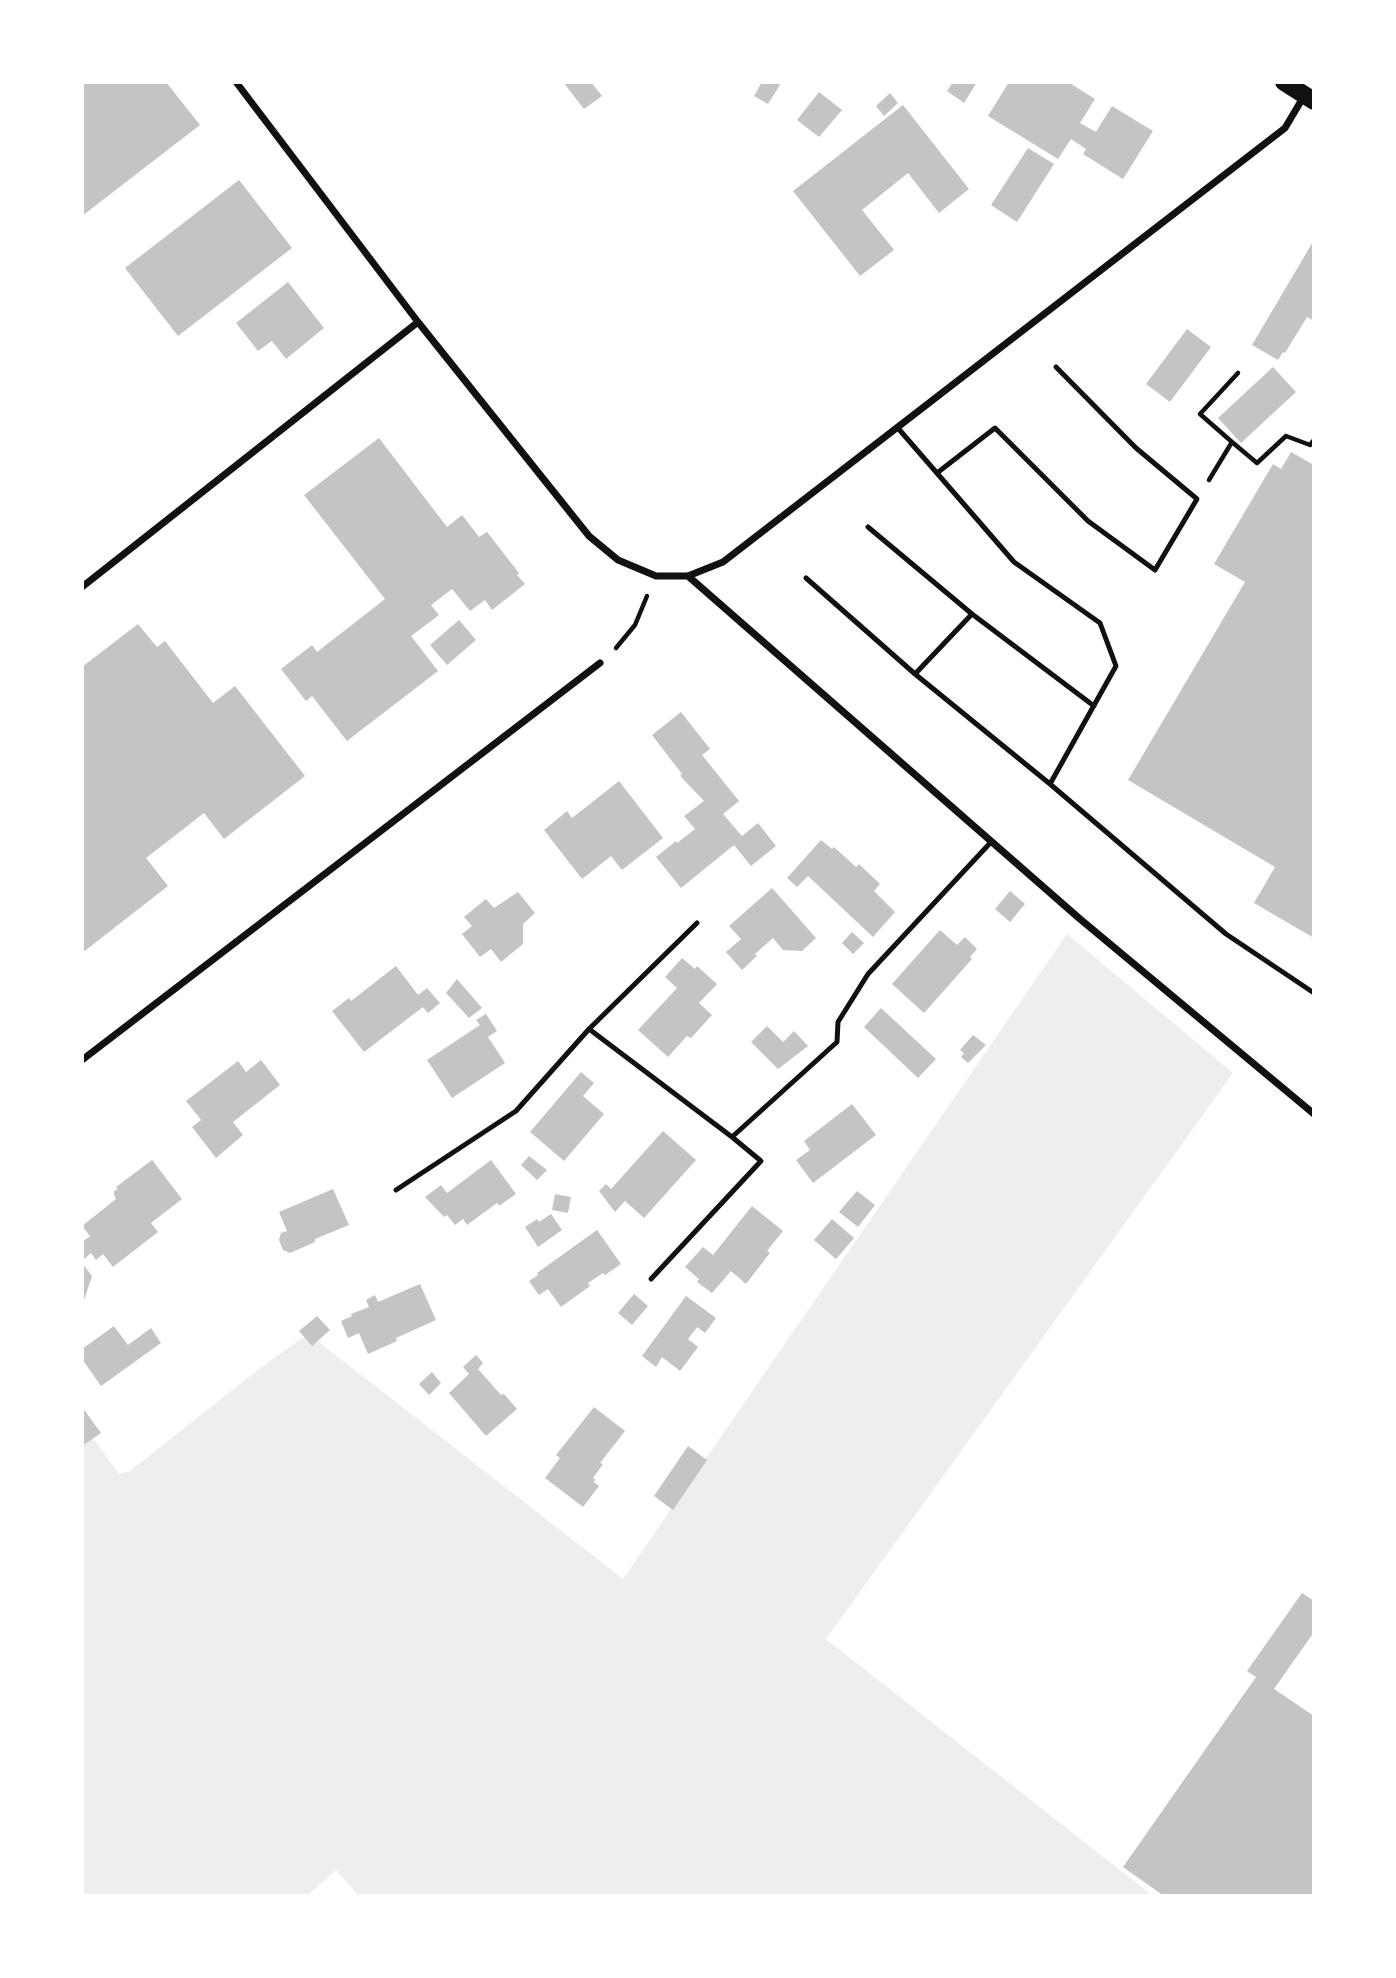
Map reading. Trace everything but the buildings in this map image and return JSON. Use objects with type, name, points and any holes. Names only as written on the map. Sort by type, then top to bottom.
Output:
[{"type":"main road","points":[[1284,82],[1309,95]]},
{"type":"street","points":[[236,82],[418,322],[589,536],[618,560],[656,576],[688,576],[723,562],[1285,128],[1309,95]]},
{"type":"street","points":[[82,587],[418,322]]},
{"type":"street","points":[[688,576],[1080,919],[1314,1114]]},
{"type":"street","points":[[82,1060],[600,663]]},
{"type":"lane","points":[[937,473],[995,428],[1088,521],[1156,570],[1197,499],[1136,448],[1055,367]]},
{"type":"lane","points":[[897,427],[1014,562],[1100,623],[1116,666],[1050,784]]},
{"type":"lane","points":[[868,527],[972,614],[1094,706]]},
{"type":"lane","points":[[806,578],[915,674],[1050,784],[1226,934],[1314,993]]},
{"type":"lane","points":[[915,674],[972,614]]},
{"type":"lane","points":[[732,1138],[837,1042],[838,1022],[868,974],[992,841]]},
{"type":"lane","points":[[396,1190],[516,1111],[589,1029],[697,923]]},
{"type":"lane","points":[[589,1029],[761,1161],[651,1279]]},
{"type":"path","points":[[1238,373],[1200,414],[1257,463],[1286,436],[1310,445],[1314,440]]},
{"type":"path","points":[[1197,499],[1232,442]]},
{"type":"path","points":[[600,663],[635,625],[656,576]]},
{"type":"shaded area","points":[[1067,934],[1233,1073],[826,1639],[1153,1896],[359,1896],[336,1870],[307,1896],[82,1896],[82,1423],[119,1474],[130,1471],[259,1369],[301,1339],[311,1336],[623,1579]]}]
